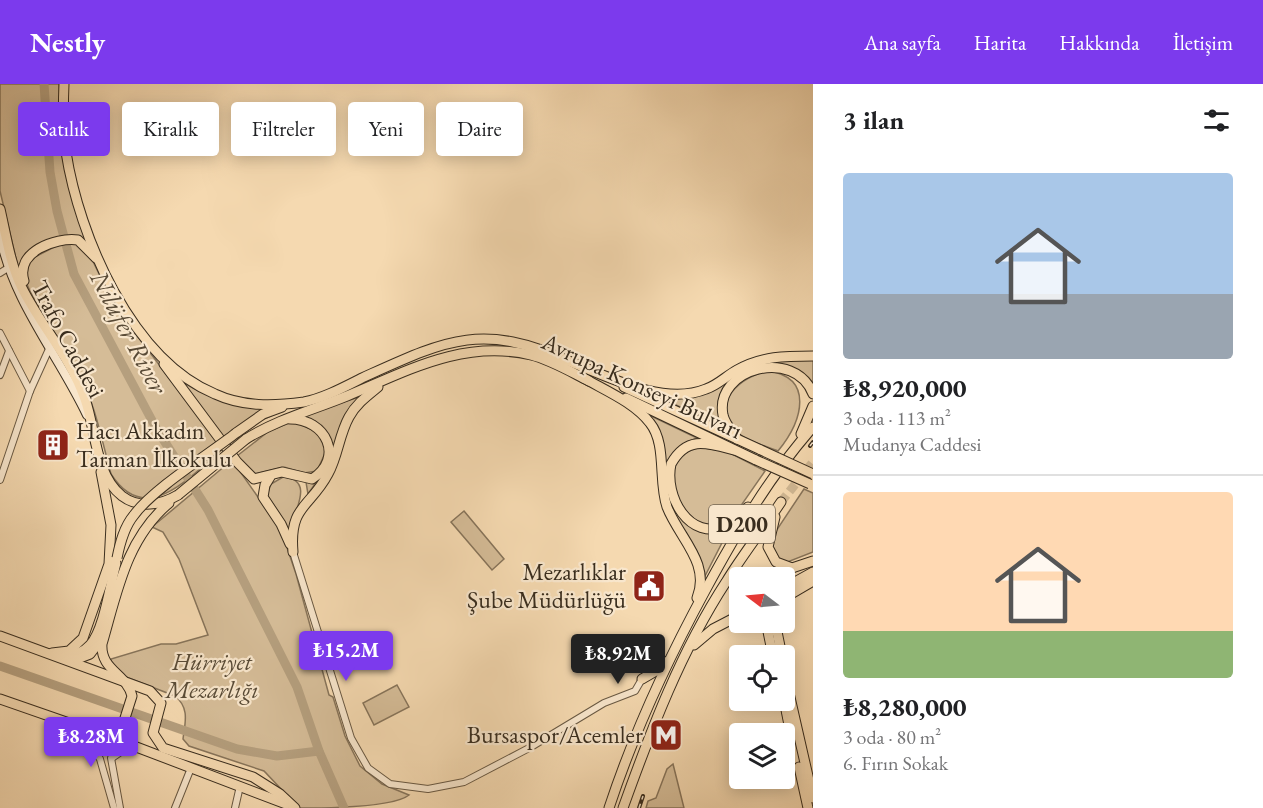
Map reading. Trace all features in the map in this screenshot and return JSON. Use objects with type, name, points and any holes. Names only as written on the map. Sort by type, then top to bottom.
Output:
[{"type":"main road","name":"Avrupa Konseyi Bulvarı","points":[[63,84],[66,152],[76,194],[100,263],[117,298],[143,336],[185,376],[214,394],[256,405],[293,403],[327,395],[435,345],[462,339],[514,340],[561,358],[761,450],[812,481]]},
{"type":"main road","name":"Avrupa Konseyi Bulvarı","points":[[0,209],[22,288],[81,386],[98,452],[111,484],[128,501],[152,504],[166,502],[178,495],[246,439],[283,419],[385,380],[427,361],[457,353],[483,350],[532,355],[756,460],[812,481]]},
{"type":"main road","name":"Trafo Caddesi","points":[[0,235],[8,268],[93,427]]},
{"type":"main road","points":[[35,308],[22,275],[23,266],[32,253],[58,241],[69,239],[86,246],[100,263]]},
{"type":"main road","points":[[143,336],[249,476],[261,479],[282,472],[312,479],[320,474],[329,449],[327,437],[320,428],[298,419],[283,419]]},
{"type":"main road","points":[[561,358],[672,396],[707,389],[734,371],[763,359],[813,356]]},
{"type":"main road","points":[[737,439],[725,422],[722,406],[728,389],[745,374],[767,368],[786,368],[802,376],[813,394]]},
{"type":"main road","points":[[582,377],[636,409],[652,425],[658,442],[661,486],[667,507],[677,530],[699,562],[701,574],[699,593],[684,629],[672,644],[658,669],[642,679]]},
{"type":"main road","points":[[293,552],[291,535],[295,518],[303,504],[327,476],[348,417],[358,404],[385,380]]},
{"type":"main road","points":[[53,656],[74,655],[91,645],[100,623],[123,534],[134,514],[149,499],[237,432],[263,414],[293,403]]},
{"type":"main road","points":[[788,456],[805,428],[813,406]]},
{"type":"main road","name":"D200","points":[[609,808],[653,694],[684,629],[762,492],[813,427]]},
{"type":"main road","points":[[734,450],[696,442],[687,445],[676,456],[671,464],[669,480],[680,510],[693,523],[716,529],[730,525],[762,492]]},
{"type":"main road","points":[[41,652],[58,654],[69,651],[83,638],[109,564],[111,525],[98,452]]},
{"type":"main road","points":[[292,474],[304,484],[306,493],[303,504]]},
{"type":"main road","points":[[270,477],[264,488],[264,497],[281,524],[293,552]]},
{"type":"main road","points":[[118,740],[132,696],[124,682],[110,670],[101,653],[105,633],[131,551],[153,518],[178,495]]},
{"type":"main road","name":"D200","points":[[736,567],[781,502],[771,529],[768,547],[776,562],[789,567]]},
{"type":"main road","points":[[795,567],[813,561]]},
{"type":"main road","points":[[795,582],[813,572]]},
{"type":"main road","name":"D200","points":[[623,808],[656,718],[690,648],[729,577]]},
{"type":"main road","points":[[795,592],[813,581]]},
{"type":"main road","points":[[690,648],[713,629],[729,621]]},
{"type":"main road","points":[[0,638],[41,657],[64,660],[81,659],[90,654],[105,633]]},
{"type":"main road","points":[[0,638],[156,695],[161,708],[154,729],[154,738],[163,748],[253,777],[280,794],[295,808]]},
{"type":"main road","points":[[0,699],[78,725],[285,802],[290,808]]},
{"type":"main road","points":[[786,711],[808,808]]},
{"type":"main road","points":[[793,711],[813,798]]},
{"type":"street","points":[[0,273],[8,268]]},
{"type":"street","points":[[0,333],[30,391]]},
{"type":"street","points":[[0,480],[30,391],[49,348]]},
{"type":"street","points":[[0,375],[9,351]]},
{"type":"street","points":[[0,448],[9,453]]},
{"type":"street","points":[[293,552],[351,738],[368,768],[390,784],[428,789],[464,782],[531,747],[604,703],[635,691],[642,679]]},
{"type":"street","points":[[78,725],[100,759],[114,808]]},
{"type":"street","points":[[118,740],[111,758],[120,808]]},
{"type":"street","points":[[111,758],[132,745]]},
{"type":"street","points":[[175,808],[191,768]]},
{"type":"street","points":[[235,808],[240,786]]},
{"type":"green space","points":[[0,84],[59,84],[60,102],[18,102],[18,156],[64,156],[89,243],[73,236],[65,236],[41,243],[26,253],[19,271],[0,191]]},
{"type":"green space","points":[[60,244],[78,244],[89,253],[114,305],[223,449],[168,492],[153,497],[139,497],[125,490],[111,474],[98,423],[85,385],[29,290],[24,277],[31,259]]},
{"type":"green space","points":[[813,359],[813,385],[802,373],[787,366],[770,363],[755,368],[719,400],[719,415],[725,428],[661,398],[694,396],[768,360]]},
{"type":"green space","points":[[769,371],[783,375],[793,382],[800,402],[794,426],[778,451],[739,434],[728,420],[726,410],[727,401],[740,384]]},
{"type":"green space","points":[[181,381],[206,394],[231,403],[258,408],[286,409],[262,420],[228,445]]},
{"type":"green space","points":[[365,395],[331,461],[308,494],[306,482],[324,470],[327,433],[315,421],[297,417]]},
{"type":"green space","points":[[647,414],[697,438],[677,450],[666,470],[688,524],[729,529],[705,576],[699,556],[672,512]]},
{"type":"green space","points":[[294,421],[321,434],[326,451],[317,471],[304,473],[284,467],[255,474],[237,456],[269,431]]},
{"type":"green space","points":[[693,446],[728,452],[765,471],[731,520],[704,525],[689,514],[678,499],[674,490],[674,471],[678,460]]},
{"type":"green space","name":"Hürriyet Mezarlığı","points":[[232,460],[281,530],[296,574],[329,695],[333,697],[345,736],[360,766],[382,784],[409,795],[389,803],[374,805],[299,808],[264,771],[189,746],[183,739],[185,711],[180,701],[175,696],[126,677],[111,663],[111,659],[161,644],[176,644],[208,635],[179,559],[163,532],[152,527]]},
{"type":"green space","points":[[283,477],[293,479],[299,484],[301,491],[289,534],[267,495],[271,484]]},
{"type":"green space","points":[[804,489],[813,493],[813,552],[785,563],[773,554],[771,541]]},
{"type":"green space","points":[[464,511],[504,559],[492,570],[451,522]]},
{"type":"green space","points":[[397,685],[409,707],[374,725],[363,703]]},
{"type":"green space","points":[[673,764],[684,808],[646,808],[648,801],[656,798],[667,769]]},
{"type":"waterway","name":"Nilüfer River","points":[[44,84],[50,172],[57,211],[74,274],[156,428],[208,510],[297,687],[319,751],[344,808]]},
{"type":"waterway","points":[[0,666],[237,749],[277,756],[319,751]]},
{"type":"tunnel","points":[[781,502],[813,462]]},
{"type":"railway","points":[[810,446],[813,442]]},
{"type":"railway","points":[[639,808],[643,796]]},
{"type":"place","name":"Hacı Akkadın Tarman İlkokulu","points":[[53,445]]},
{"type":"place","name":"Mezarlıklar Şube Müdürlüğü","points":[[649,586]]},
{"type":"place","name":"Bursaspor/Acemler","points":[[666,735]]}]
